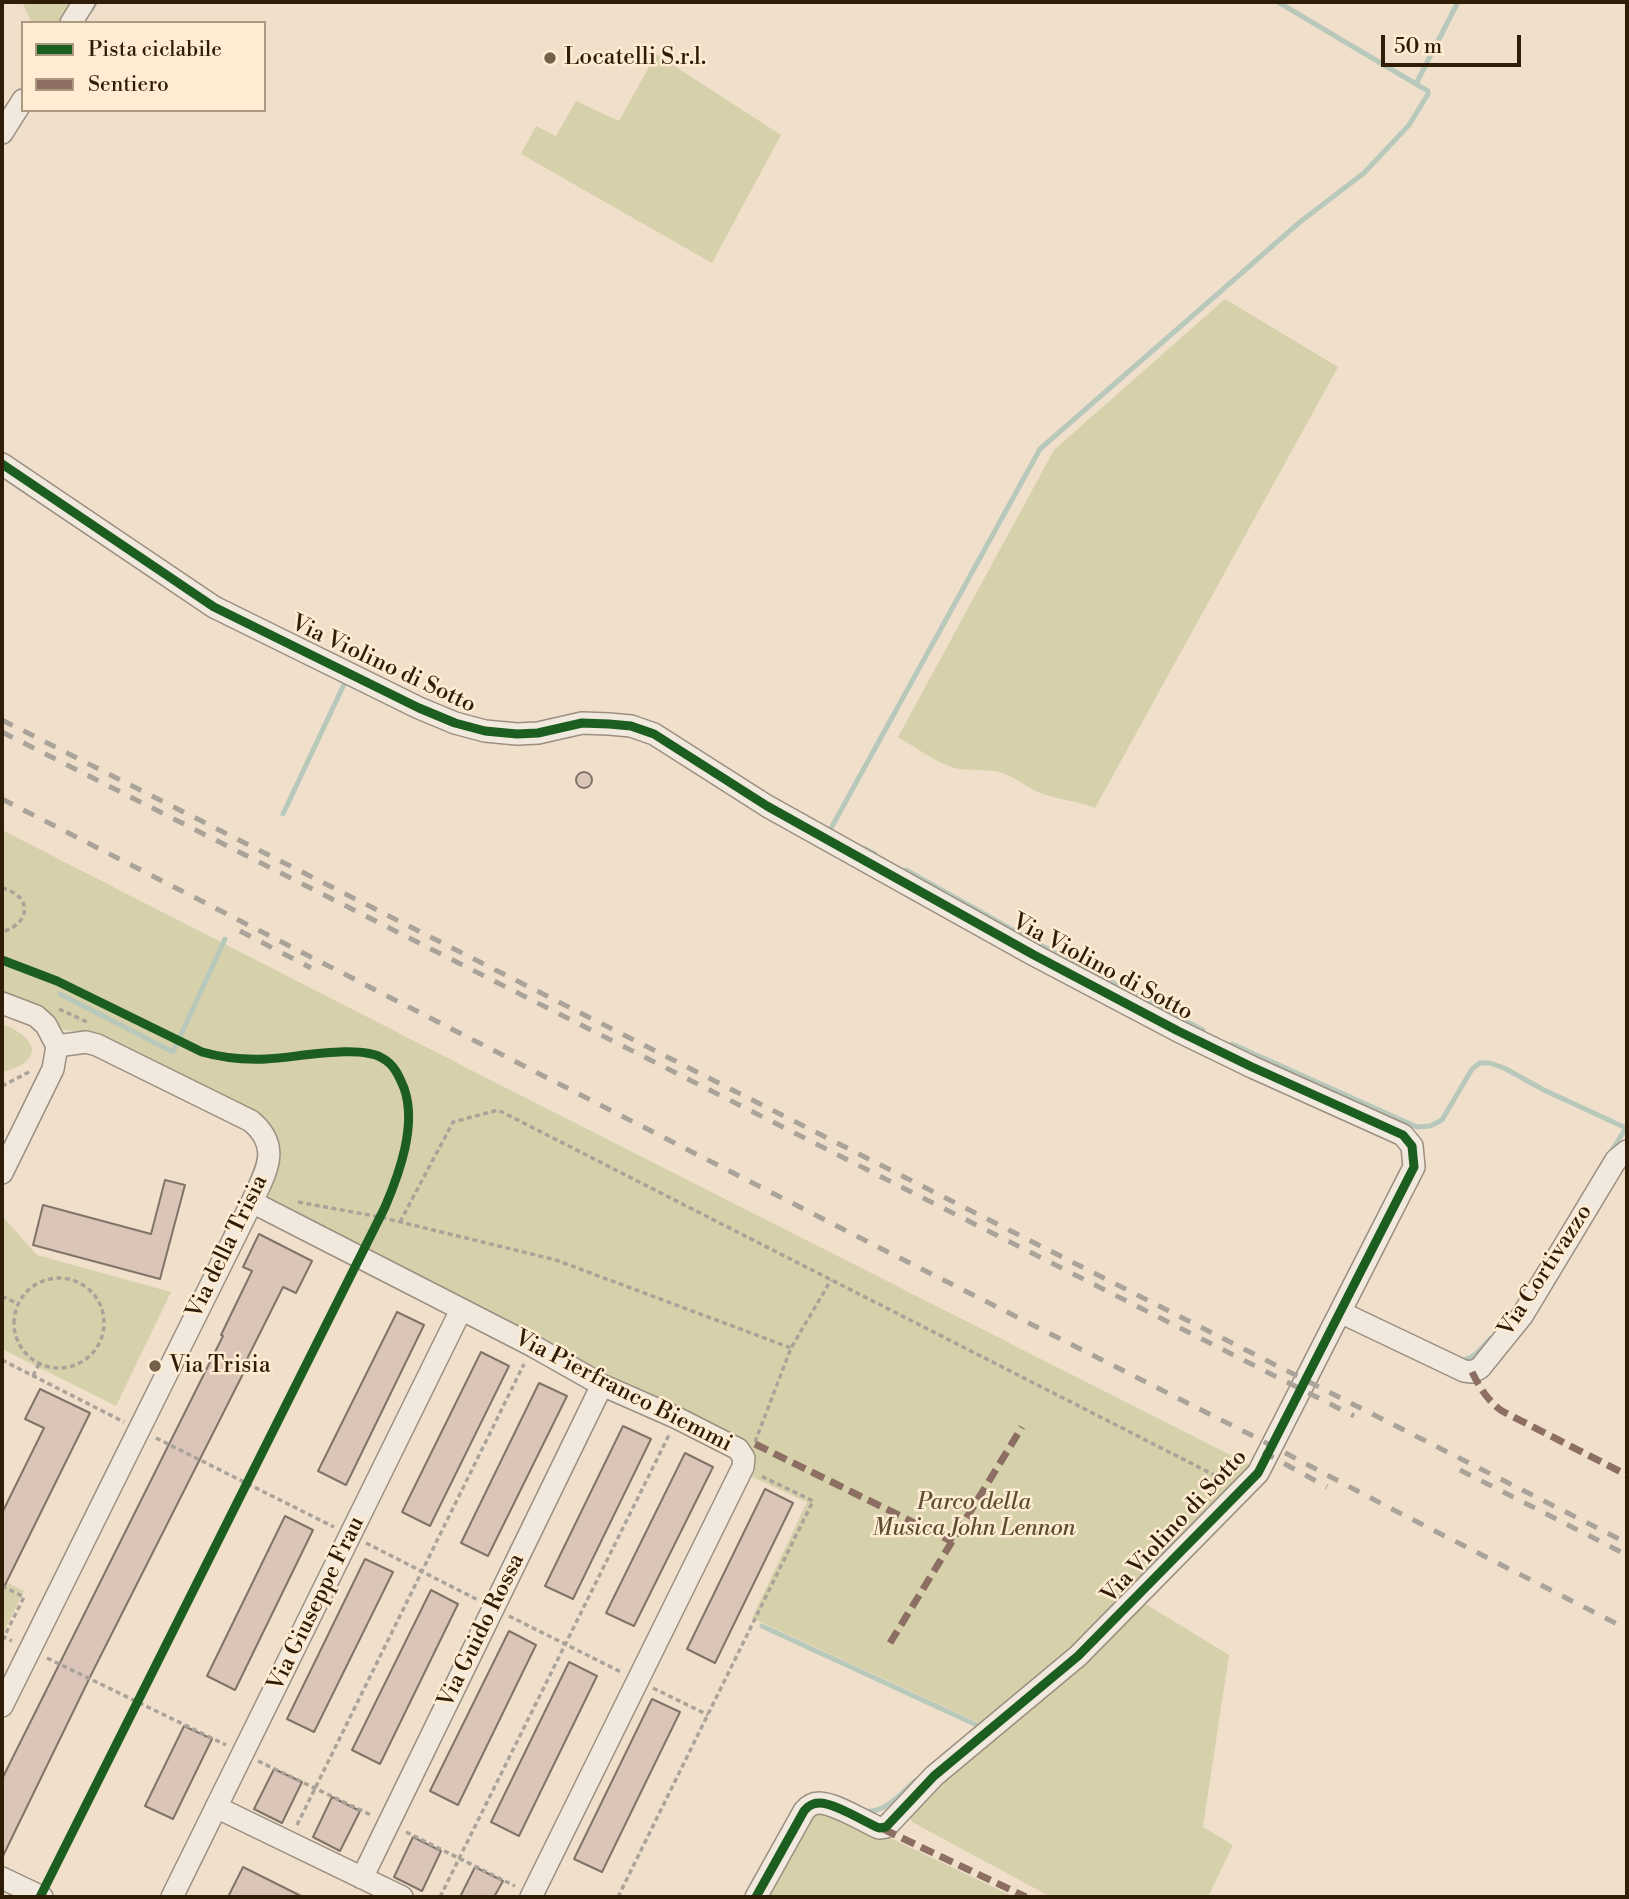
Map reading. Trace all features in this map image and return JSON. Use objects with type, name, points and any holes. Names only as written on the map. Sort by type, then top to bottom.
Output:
[{"type":"street","points":[[72,21],[84,2]]},
{"type":"street","points":[[2,133],[21,103]]},
{"type":"street","name":"Via Violino di Sotto","points":[[2,464],[214,607],[455,723],[485,731],[517,734],[538,733],[582,723],[609,723],[631,726],[654,734],[767,806],[1046,962],[1252,1067],[1403,1135],[1412,1146],[1414,1167],[1258,1473],[1078,1656],[934,1776],[891,1824],[883,1829],[828,1805],[818,1803],[808,1806],[756,1897]]},
{"type":"street","points":[[2,1003],[36,1016],[46,1024],[57,1046],[53,1069],[4,1162]]},
{"type":"street","name":"Via della Trisia","points":[[2,1706],[252,1202],[267,1169],[270,1154],[261,1129],[251,1121],[97,1045],[86,1042],[57,1046]]},
{"type":"street","name":"Via Cortivazzo","points":[[1340,1312],[1464,1371],[1472,1372],[1480,1368],[1522,1315],[1616,1160],[1627,1151]]},
{"type":"street","name":"Via Pierfranco Biemmi","points":[[252,1202],[533,1346],[601,1385],[677,1418],[741,1458],[532,1896]]},
{"type":"street","name":"Via Giuseppe Frau","points":[[172,1897],[188,1844],[216,1807],[461,1310]]},
{"type":"street","name":"Via Guido Rossa","points":[[362,1878],[601,1385]]},
{"type":"street","points":[[216,1807],[402,1897]]},
{"type":"street","points":[[7,1886],[42,1897]]},
{"type":"path","points":[[2,888],[19,895],[24,903],[25,913],[13,929],[2,932]]},
{"type":"path","points":[[52,1006],[88,1023]]},
{"type":"path","points":[[400,1222],[453,1122],[498,1110],[1220,1479]]},
{"type":"path","points":[[288,1200],[380,1217],[556,1260],[791,1348]]},
{"type":"path","points":[[375,1227],[385,1206]]},
{"type":"path","points":[[59,1278],[78,1282],[88,1288],[102,1307],[105,1319],[101,1342],[94,1353],[75,1366],[51,1368],[39,1364],[19,1343],[14,1323],[19,1304],[24,1295],[39,1283],[59,1278]]},
{"type":"path","points":[[618,1897],[813,1501],[741,1458],[755,1444],[791,1348],[831,1280]]},
{"type":"path","points":[[2,1296],[19,1304]]},
{"type":"path","points":[[289,1842],[533,1346]]},
{"type":"path","points":[[33,1376],[39,1364]]},
{"type":"path","points":[[440,1897],[677,1418]]},
{"type":"path","points":[[241,1495],[253,1471]]},
{"type":"path","points":[[2,1586],[24,1597],[2,1638],[459,1858],[532,1896]]},
{"type":"path","points":[[132,1714],[144,1690]]},
{"type":"green space","points":[[22,2],[73,2],[61,21],[31,21]]},
{"type":"green space","points":[[656,54],[781,135],[712,263],[521,154],[536,126],[556,136],[576,101],[619,121]]},
{"type":"green space","points":[[1225,299],[1338,367],[1095,808],[1043,794],[999,772],[953,767],[937,761],[898,737],[1054,450]]},
{"type":"green space","name":"Parco della Musica John Lennon","points":[[2,830],[1254,1467],[1079,1649],[984,1725],[752,1618],[807,1502],[748,1475],[739,1440],[266,1201],[280,1157],[277,1136],[262,1116],[93,1033],[62,1030],[39,1006],[2,994]]},
{"type":"green space","points":[[2,1024],[22,1034],[31,1045],[32,1051],[30,1058],[23,1064],[2,1072]]},
{"type":"green space","points":[[4,1218],[37,1255],[171,1292],[116,1406],[2,1349]]},
{"type":"green space","points":[[2,1580],[24,1591],[2,1635]]},
{"type":"green space","points":[[1144,1603],[1229,1655],[1203,1827],[1233,1845],[1208,1897],[1051,1897],[912,1822],[910,1814],[961,1763],[1065,1682]]},
{"type":"green space","points":[[820,1809],[884,1835],[1014,1897],[767,1897],[811,1818]]},
{"type":"building","points":[[581,772],[587,772],[592,780],[590,786],[581,788],[576,783],[576,777]]},
{"type":"building","points":[[165,1180],[185,1185],[160,1279],[33,1245],[43,1205],[151,1234]]},
{"type":"building","points":[[259,1234],[312,1261],[296,1293],[283,1287],[247,1359],[250,1360],[2,1858],[2,1779],[223,1336],[221,1335],[252,1271],[243,1267]]},
{"type":"building","points":[[397,1312],[424,1325],[346,1485],[318,1471]]},
{"type":"building","points":[[481,1352],[509,1366],[430,1526],[402,1512]]},
{"type":"building","points":[[539,1383],[567,1396],[488,1556],[461,1543]]},
{"type":"building","points":[[40,1389],[90,1413],[2,1591],[2,1513],[44,1428],[25,1419]]},
{"type":"building","points":[[623,1426],[651,1439],[573,1599],[545,1586]]},
{"type":"building","points":[[685,1453],[713,1467],[634,1626],[606,1613]]},
{"type":"building","points":[[765,1489],[793,1503],[715,1663],[687,1649]]},
{"type":"building","points":[[285,1516],[313,1530],[235,1690],[207,1676]]},
{"type":"building","points":[[365,1559],[393,1572],[314,1732],[287,1719]]},
{"type":"building","points":[[431,1590],[458,1604],[380,1764],[352,1750]]},
{"type":"building","points":[[509,1631],[536,1645],[458,1805],[430,1791]]},
{"type":"building","points":[[569,1662],[597,1676],[519,1836],[491,1822]]},
{"type":"building","points":[[652,1699],[680,1712],[602,1872],[574,1859]]},
{"type":"building","points":[[184,1726],[212,1739],[173,1819],[145,1806]]},
{"type":"building","points":[[274,1769],[302,1782],[282,1823],[254,1809]]},
{"type":"building","points":[[332,1797],[360,1811],[340,1851],[313,1837]]},
{"type":"building","points":[[413,1837],[441,1851],[422,1891],[394,1877]]},
{"type":"building","points":[[243,1867],[303,1897],[228,1897]]},
{"type":"building","points":[[475,1867],[503,1881],[494,1897],[460,1897]]},
{"type":"waterway","points":[[90,11],[96,2]]},
{"type":"waterway","points":[[1278,2],[1416,84],[1458,2]]},
{"type":"waterway","points":[[830,830],[1040,449],[1300,222],[1364,173],[1409,125],[1428,94],[1428,91],[1416,84]]},
{"type":"waterway","points":[[283,814],[347,678]]},
{"type":"waterway","points":[[863,848],[875,854]]},
{"type":"waterway","points":[[906,870],[1027,938],[1203,1030]]},
{"type":"waterway","points":[[60,994],[173,1052],[225,939]]},
{"type":"waterway","points":[[1232,1044],[1417,1127],[1430,1126],[1442,1120],[1472,1069],[1480,1063],[1490,1063],[1626,1128],[1609,1155]]},
{"type":"waterway","points":[[1459,1361],[1473,1356],[1490,1339]]},
{"type":"waterway","points":[[1143,1575],[1173,1545]]},
{"type":"waterway","points":[[762,1626],[979,1726]]},
{"type":"waterway","points":[[866,1811],[887,1806],[915,1781]]},
{"type":"railway","points":[[2,720],[1627,1543]]},
{"type":"railway","points":[[2,732],[1354,1416]]},
{"type":"railway","points":[[2,799],[1627,1629]]},
{"type":"railway","points":[[240,931],[311,968]]},
{"type":"railway","points":[[1263,1452],[1327,1487]]},
{"type":"railway","points":[[1460,1470],[1627,1555]]},
{"type":"marked path","points":[[1472,1372],[1484,1393],[1502,1411],[1627,1475]]},
{"type":"marked path","points":[[890,1643],[1022,1427]]},
{"type":"marked path","points":[[755,1444],[953,1542]]},
{"type":"marked path","points":[[883,1829],[1026,1897]]},
{"type":"cycle path","points":[[2,464],[214,607],[455,723],[485,731],[517,734],[538,733],[582,723],[631,726],[654,734],[767,806],[1034,955],[1178,1031],[1403,1135],[1412,1146],[1414,1167],[1258,1473],[1078,1656],[934,1776],[886,1827],[879,1828],[826,1804],[809,1806],[756,1897]]},
{"type":"cycle path","points":[[2,960],[57,981],[202,1052],[258,1059],[343,1052],[372,1054],[393,1067],[404,1088],[409,1117],[405,1148],[385,1207],[40,1897]]},
{"type":"place","name":"Locatelli S.r.l.","points":[[550,58]]},
{"type":"place","name":"Via Trisia","points":[[155,1366]]}]
